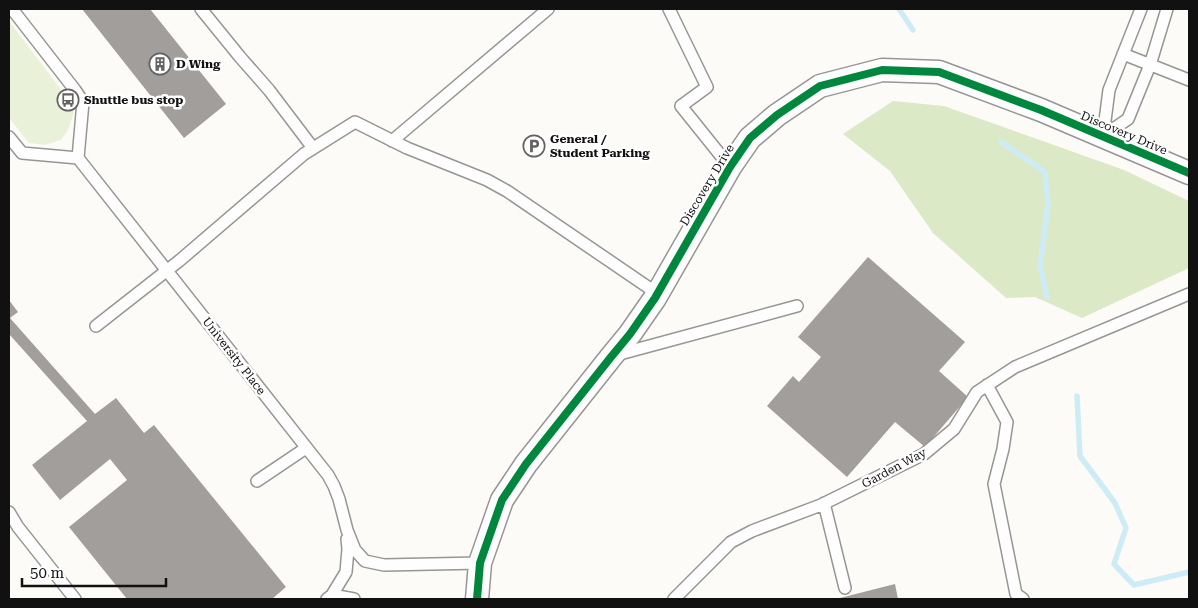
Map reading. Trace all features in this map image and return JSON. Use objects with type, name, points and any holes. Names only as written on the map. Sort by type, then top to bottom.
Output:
[{"type":"street","name":"Discovery Drive","points":[[477,599],[480,563],[502,500],[526,464],[630,334],[658,294],[730,167],[750,138],[777,115],[820,86],[882,70],[939,72],[1041,110],[1189,172]]},
{"type":"lane","points":[[9,137],[22,153],[78,158],[83,102],[12,9]]},
{"type":"lane","points":[[201,9],[269,90],[313,148]]},
{"type":"lane","points":[[392,141],[548,9]]},
{"type":"lane","points":[[668,9],[707,87],[680,106],[730,167]]},
{"type":"lane","points":[[1103,136],[1109,90],[1141,9]]},
{"type":"lane","points":[[1103,136],[1128,119],[1150,65],[1167,9]]},
{"type":"lane","points":[[1123,54],[1189,80]]},
{"type":"lane","points":[[96,326],[167,271],[304,154],[355,122],[407,148],[487,180],[561,227],[658,294]]},
{"type":"lane","name":"University Place","points":[[78,158],[328,475],[339,499],[346,530],[355,550],[365,561],[371,562]]},
{"type":"lane","name":"Garden Way","points":[[674,599],[731,542],[752,531],[824,503],[924,454],[954,429],[977,392],[1015,367],[1189,294]]},
{"type":"lane","points":[[611,357],[798,306]]},
{"type":"lane","points":[[987,385],[1007,422],[1003,449],[994,484],[1016,594],[1023,599]]},
{"type":"lane","points":[[257,481],[306,448]]},
{"type":"lane","points":[[824,503],[844,588]]},
{"type":"lane","points":[[9,512],[18,527],[75,599]]},
{"type":"lane","points":[[346,530],[348,549],[346,572]]},
{"type":"lane","points":[[354,599],[330,597],[346,572],[352,567],[371,562],[384,565],[480,563]]},
{"type":"green space","points":[[9,21],[71,103],[74,113],[68,130],[61,140],[45,145],[29,143],[9,118]]},
{"type":"green space","points":[[893,101],[944,106],[1124,170],[1189,201],[1189,268],[1082,318],[1035,297],[1006,298],[933,233],[890,171],[843,134]]},
{"type":"building","name":"D Wing","points":[[82,9],[150,9],[226,104],[184,138]]},
{"type":"building","points":[[868,257],[965,342],[939,371],[968,397],[925,447],[895,422],[847,477],[767,406],[793,376],[799,382],[821,357],[798,337]]},
{"type":"building","points":[[9,300],[18,312],[10,318],[95,414],[116,398],[144,433],[154,425],[286,587],[272,599],[127,599],[69,527],[127,480],[110,459],[60,500],[32,465],[87,421],[9,334]]},
{"type":"building","points":[[895,584],[898,599],[836,599]]},
{"type":"waterway","points":[[899,9],[913,30]]},
{"type":"waterway","points":[[1001,142],[1045,172],[1048,205],[1040,265],[1047,297]]},
{"type":"waterway","points":[[1077,396],[1080,456],[1115,503],[1126,528],[1114,564],[1134,585],[1189,572]]},
{"type":"cycle path","points":[[477,599],[480,563],[502,500],[526,464],[630,334],[655,298],[730,167],[750,138],[777,115],[820,86],[882,70],[939,72],[1041,110],[1189,173]]},
{"type":"place","name":"D Wing","points":[[160,64]]},
{"type":"place","name":"Shuttle bus stop","points":[[68,100]]},
{"type":"place","name":"General / Student Parking","points":[[534,146]]}]
